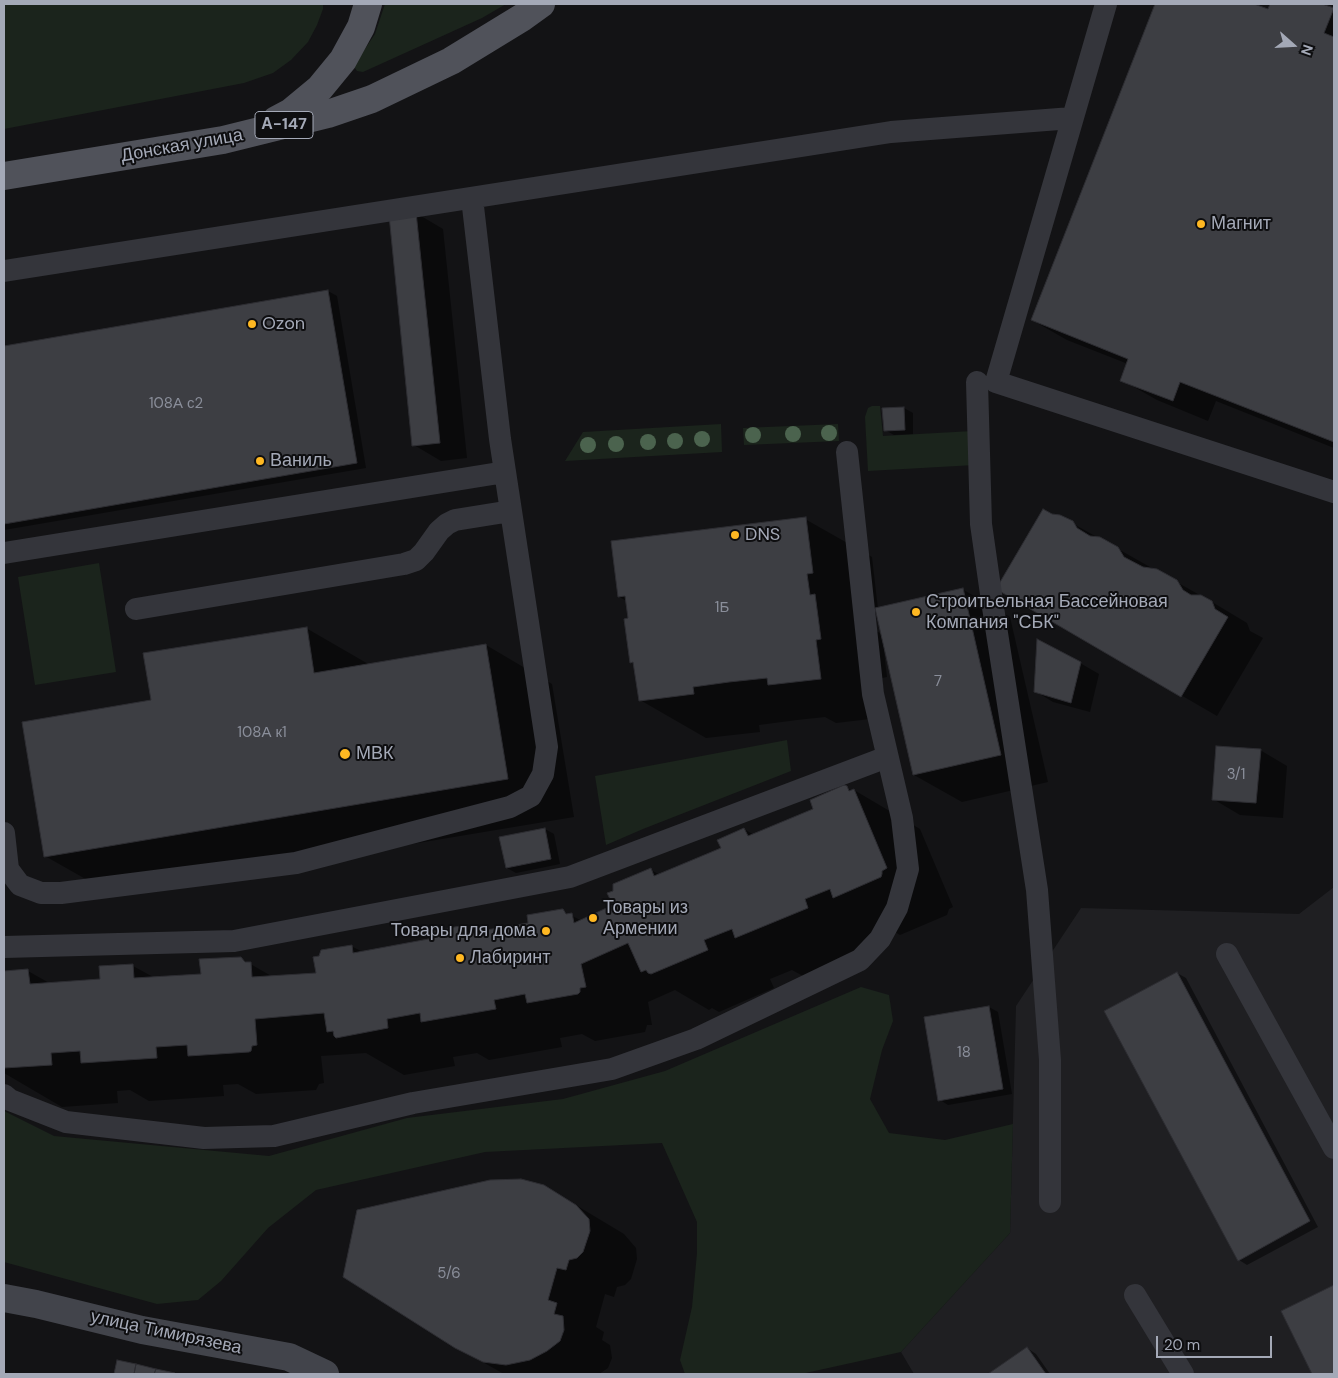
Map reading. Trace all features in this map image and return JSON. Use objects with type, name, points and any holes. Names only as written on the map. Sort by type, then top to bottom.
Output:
[{"type":"main road","name":"А-147","points":[[223,140],[258,129],[291,112],[320,88],[343,60],[360,27],[368,4]]},
{"type":"main road","name":"Донская улица","points":[[4,176],[223,140],[328,114],[372,100],[451,61],[541,4]]},
{"type":"street","name":"улица Тимирязева","points":[[4,1298],[142,1330],[289,1357],[325,1374]]},
{"type":"lane","points":[[1106,4],[996,382],[1334,492]]},
{"type":"lane","points":[[4,271],[891,132],[1072,118]]},
{"type":"lane","points":[[4,833],[8,869],[20,885],[41,893],[61,893],[296,863],[510,807],[531,796],[543,774],[547,747],[505,472],[472,198]]},
{"type":"lane","points":[[976,382],[981,524],[1037,890],[1050,1060],[1050,1202]]},
{"type":"lane","points":[[4,1095],[10,1100],[66,1122],[204,1138],[274,1136],[412,1103],[612,1069],[696,1039],[860,960],[880,939],[898,908],[908,869],[902,818],[873,694],[847,452]]},
{"type":"lane","points":[[4,553],[505,472]]},
{"type":"lane","points":[[136,609],[404,564],[416,560],[439,531],[455,520],[511,511]]},
{"type":"lane","points":[[4,947],[234,941],[570,877],[887,757]]},
{"type":"lane","points":[[1227,954],[1334,1148]]},
{"type":"lane","points":[[1135,1295],[1183,1374]]},
{"type":"shaded area","points":[[4,4],[323,4],[323,9],[308,42],[291,60],[273,73],[244,83],[4,129]]},
{"type":"shaded area","points":[[385,4],[506,4],[482,18],[363,72],[357,71],[355,64],[375,34]]},
{"type":"shaded area","points":[[880,406],[883,436],[973,431],[975,465],[868,471],[865,417],[868,408]]},
{"type":"shaded area","points":[[721,424],[722,452],[565,461],[583,432]]},
{"type":"shaded area","points":[[838,424],[839,441],[744,445],[743,428]]},
{"type":"shaded area","points":[[99,563],[116,672],[35,685],[18,577]]},
{"type":"shaded area","points":[[787,740],[791,771],[606,845],[595,776]]},
{"type":"shaded area","points":[[1334,887],[1334,1374],[914,1374],[901,1352],[1010,1233],[1016,1006],[1081,908],[1299,914]]},
{"type":"shaded area","points":[[861,987],[889,995],[893,1021],[882,1050],[870,1099],[889,1133],[945,1140],[1013,1124],[1010,1233],[901,1352],[801,1374],[685,1374],[680,1360],[692,1307],[697,1253],[697,1222],[662,1143],[485,1152],[316,1190],[268,1228],[221,1281],[198,1300],[157,1304],[4,1262],[4,1111],[54,1136],[269,1156],[407,1118],[563,1099],[665,1071]]},
{"type":"building","name":"Магнит","points":[[1155,4],[1254,4],[1268,9],[1270,4],[1322,4],[1334,8],[1324,33],[1334,37],[1334,442],[1180,382],[1173,401],[1120,381],[1128,359],[1031,320]]},
{"type":"building","points":[[416,212],[440,443],[412,446],[389,215]]},
{"type":"building","points":[[328,290],[357,463],[4,524],[4,346]]},
{"type":"building","points":[[904,407],[905,430],[884,431],[882,408]]},
{"type":"building","points":[[1043,509],[1073,521],[1077,528],[1090,536],[1100,537],[1118,547],[1124,557],[1143,567],[1157,569],[1177,580],[1183,590],[1191,595],[1201,595],[1212,601],[1215,609],[1228,617],[1181,697],[996,589]]},
{"type":"building","points":[[806,517],[813,573],[807,574],[810,595],[815,594],[821,639],[816,640],[821,679],[768,685],[767,678],[729,682],[693,687],[694,694],[639,701],[633,662],[630,663],[624,619],[628,618],[625,596],[618,597],[611,541]]},
{"type":"building","points":[[963,588],[1001,755],[913,775],[875,608]]},
{"type":"building","points":[[307,627],[314,673],[486,644],[508,779],[44,857],[22,722],[151,700],[143,653]]},
{"type":"building","points":[[1037,639],[1081,662],[1071,703],[1034,692]]},
{"type":"building","points":[[1216,746],[1261,749],[1256,803],[1212,800]]},
{"type":"building","points":[[844,785],[847,786],[849,791],[854,789],[887,868],[882,871],[881,877],[833,898],[830,889],[805,899],[808,908],[735,938],[732,929],[704,940],[708,950],[651,974],[646,970],[641,972],[628,943],[581,964],[586,987],[580,988],[578,994],[527,1003],[525,994],[494,1000],[496,1009],[421,1022],[420,1013],[387,1019],[388,1028],[336,1038],[333,1031],[327,1032],[324,1013],[255,1019],[257,1045],[252,1046],[249,1052],[188,1056],[187,1045],[156,1047],[157,1058],[81,1063],[80,1051],[51,1053],[52,1065],[4,1068],[4,971],[28,969],[30,984],[100,979],[99,966],[133,964],[134,978],[201,974],[199,959],[241,957],[245,962],[251,962],[252,977],[316,973],[313,957],[319,956],[321,950],[352,945],[353,953],[434,938],[433,931],[460,926],[462,934],[528,923],[527,915],[562,909],[566,914],[572,913],[574,923],[613,905],[607,893],[613,891],[613,884],[651,868],[654,876],[721,848],[717,840],[744,828],[748,836],[813,809],[810,800]]},
{"type":"building","points":[[545,828],[551,859],[506,868],[499,837]]},
{"type":"building","points":[[1177,972],[1310,1221],[1238,1261],[1104,1011]]},
{"type":"building","points":[[989,1006],[1003,1089],[938,1101],[924,1017]]},
{"type":"building","points":[[521,1179],[544,1185],[576,1205],[589,1219],[590,1231],[583,1252],[577,1258],[569,1260],[566,1270],[557,1268],[548,1300],[557,1303],[554,1314],[563,1316],[564,1330],[560,1341],[547,1351],[530,1360],[506,1365],[483,1362],[455,1348],[343,1277],[357,1210],[490,1180]]},
{"type":"building","points":[[1334,1285],[1334,1374],[1312,1374],[1281,1311]]},
{"type":"building","points":[[1027,1347],[1046,1374],[988,1374]]},
{"type":"building","points":[[117,1360],[136,1364],[134,1374],[114,1374]]},
{"type":"building","points":[[136,1364],[156,1369],[154,1374],[134,1374]]},
{"type":"building","points":[[156,1369],[175,1373],[154,1374]]},
{"type":"place","name":"Магнит","points":[[1201,224]]},
{"type":"place","name":"Ozon","points":[[252,324]]},
{"type":"place","name":"Ваниль","points":[[260,461]]},
{"type":"place","name":"DNS","points":[[735,535]]},
{"type":"place","name":"Строитьельная Бассейновая Компания \"СБК\"","points":[[916,612]]},
{"type":"place","name":"МВК","points":[[345,754]]},
{"type":"place","name":"Товары из Армении","points":[[593,918]]},
{"type":"place","name":"Товары для дома","points":[[546,931]]},
{"type":"place","name":"Лабиринт","points":[[460,958]]}]
